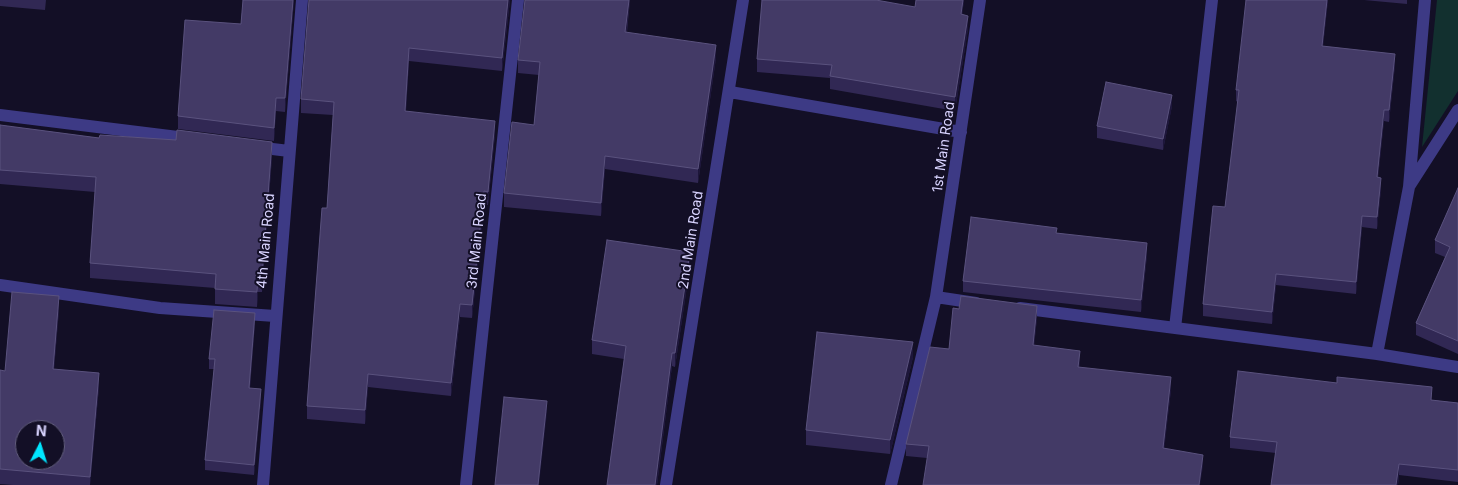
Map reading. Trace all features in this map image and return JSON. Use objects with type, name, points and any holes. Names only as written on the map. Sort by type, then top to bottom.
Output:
[{"type":"street","name":"4th Main Road","points":[[263,485],[275,316],[302,0]]},
{"type":"street","name":"3rd Main Road","points":[[466,485],[518,0]]},
{"type":"street","name":"2nd Main Road","points":[[666,485],[744,0]]},
{"type":"street","name":"1st Main Road","points":[[891,485],[936,298],[980,0]]},
{"type":"street","points":[[1175,328],[1212,0]]},
{"type":"street","points":[[1377,354],[1409,187],[1425,0]]},
{"type":"street","points":[[730,92],[961,132]]},
{"type":"street","points":[[1409,187],[1458,110]]},
{"type":"street","points":[[0,115],[202,140]]},
{"type":"street","points":[[241,145],[289,151]]},
{"type":"street","points":[[0,285],[160,308],[275,316]]},
{"type":"street","points":[[936,298],[1377,354],[1458,367]]},
{"type":"green space","points":[[1437,0],[1458,0],[1458,91],[1422,147]]},
{"type":"building","points":[[243,0],[293,0],[285,98],[276,98],[274,128],[178,116],[185,20],[241,24]]},
{"type":"building","points":[[309,0],[508,0],[502,58],[409,48],[405,111],[495,121],[488,192],[484,191],[472,305],[460,304],[451,383],[368,374],[365,410],[307,406],[322,208],[327,208],[334,102],[301,99]]},
{"type":"building","points":[[525,0],[629,0],[625,32],[716,45],[698,169],[605,156],[601,203],[504,193],[512,122],[534,125],[540,62],[518,60]]},
{"type":"building","points":[[762,0],[876,0],[915,7],[916,0],[963,0],[961,14],[968,16],[955,97],[830,76],[832,65],[757,59]]},
{"type":"building","points":[[1246,0],[1327,0],[1322,46],[1395,54],[1389,110],[1384,110],[1377,177],[1381,178],[1377,217],[1362,216],[1356,282],[1276,274],[1272,312],[1203,304],[1213,206],[1225,207],[1239,90],[1236,90]]},
{"type":"building","points":[[1106,82],[1172,95],[1163,139],[1097,126]]},
{"type":"building","points":[[0,125],[99,138],[100,135],[176,140],[177,130],[272,142],[262,277],[258,277],[257,292],[215,289],[216,274],[90,263],[96,177],[0,170]]},
{"type":"building","points":[[1458,188],[1458,341],[1416,323],[1450,247],[1435,240]]},
{"type":"building","points":[[971,217],[1057,228],[1056,233],[1147,243],[1141,300],[963,281]]},
{"type":"building","points":[[607,240],[690,252],[675,353],[672,353],[655,485],[607,485],[626,346],[592,340]]},
{"type":"building","points":[[12,292],[59,296],[53,369],[99,373],[90,477],[0,469],[0,370],[5,371]]},
{"type":"building","points":[[961,296],[1037,306],[1033,345],[1080,351],[1078,367],[1171,377],[1163,448],[1203,455],[1199,485],[923,485],[929,446],[906,444],[930,347],[949,349],[953,308],[959,309]]},
{"type":"building","points":[[214,310],[255,313],[249,388],[261,389],[254,465],[205,460],[215,359],[209,359]]},
{"type":"building","points":[[817,332],[913,342],[890,440],[806,430]]},
{"type":"building","points":[[1238,371],[1337,383],[1337,377],[1432,387],[1431,400],[1458,403],[1458,470],[1399,464],[1396,485],[1271,485],[1277,442],[1230,437]]},
{"type":"building","points":[[504,397],[547,401],[538,485],[495,485]]}]
